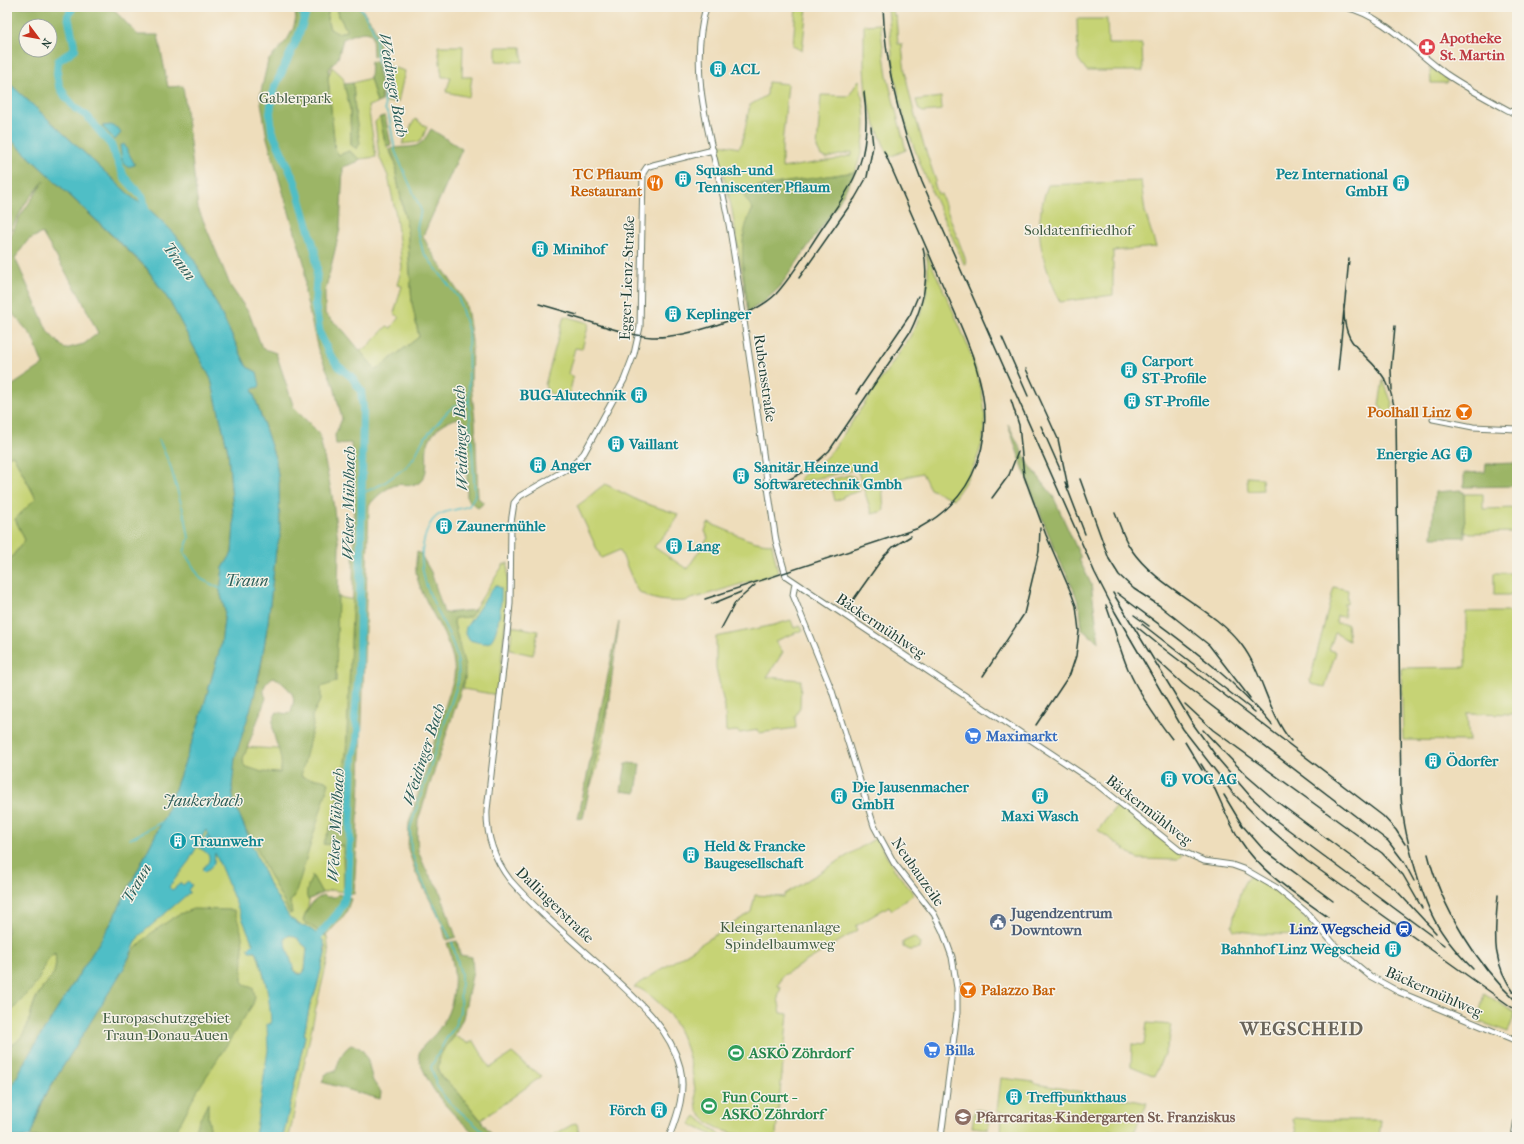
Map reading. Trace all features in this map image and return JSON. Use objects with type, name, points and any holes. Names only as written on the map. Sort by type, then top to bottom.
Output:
[{"type":"street","name":"Rubensstraße","points":[[706,7],[702,33],[700,80],[704,112],[724,195],[731,232],[776,541],[784,573],[788,579],[795,583]]},
{"type":"street","points":[[1345,7],[1362,12],[1377,19],[1446,74],[1517,115]]},
{"type":"street","name":"Egger-Lienz-Straße","points":[[507,634],[510,604],[511,523],[514,503],[524,493],[572,466],[587,449],[626,374],[637,343],[640,327],[643,173],[647,167],[653,165],[713,150]]},
{"type":"street","points":[[1433,419],[1473,427],[1517,429]]},
{"type":"street","name":"Bäckermühlweg","points":[[795,583],[1094,782],[1179,850],[1204,861],[1239,867],[1255,874],[1277,888],[1306,912],[1350,961],[1374,979],[1399,992],[1517,1041]]},
{"type":"street","name":"Neubauzeile","points":[[795,583],[793,595],[832,691],[874,826],[894,862],[934,914],[943,932],[952,957],[957,988],[957,1013],[941,1137]]},
{"type":"street","name":"Dallingerstraße","points":[[507,634],[487,810],[488,830],[493,848],[501,866],[516,887],[634,998],[667,1037],[680,1067],[682,1091],[679,1112],[669,1137]]},
{"type":"street","points":[[1514,1137],[1517,1118]]},
{"type":"green space","points":[[7,7],[111,7],[138,35],[158,35],[168,87],[183,86],[198,208],[231,287],[249,313],[262,348],[276,353],[294,408],[319,433],[332,495],[339,547],[336,682],[321,687],[321,699],[312,716],[313,726],[301,776],[329,783],[297,889],[294,898],[290,901],[292,913],[290,914],[267,871],[254,841],[246,830],[234,803],[232,787],[234,763],[240,737],[260,673],[268,622],[276,550],[280,536],[279,483],[276,461],[252,389],[255,387],[258,379],[257,372],[247,367],[194,260],[174,233],[147,207],[143,199],[141,203],[135,200],[7,81]],"holes":[[[273,677],[288,688],[294,698],[294,702],[291,712],[287,714],[277,712],[273,719],[274,734],[281,757],[280,773],[262,772],[244,766],[243,759],[266,698],[264,691],[265,686]]]},
{"type":"green space","name":"Gablerpark","points":[[294,7],[329,7],[327,19],[330,29],[337,33],[347,31],[339,16],[337,7],[360,7],[372,23],[379,40],[381,53],[373,57],[372,35],[369,33],[362,32],[343,39],[338,58],[329,69],[328,78],[335,149],[339,155],[349,151],[360,159],[357,162],[343,167],[340,229],[325,292],[325,314],[343,330],[376,370],[419,337],[412,303],[407,227],[396,174],[396,164],[390,149],[418,145],[422,142],[431,129],[462,149],[423,236],[429,248],[465,302],[468,314],[472,341],[471,385],[475,420],[478,498],[484,503],[478,508],[467,499],[467,425],[461,418],[451,420],[433,433],[427,448],[425,473],[420,482],[415,484],[392,486],[381,493],[369,505],[360,781],[354,894],[344,892],[343,846],[323,844],[336,815],[346,755],[353,592],[354,495],[351,443],[336,444],[335,435],[342,419],[334,386],[318,350],[305,293],[305,266],[267,138],[260,96],[268,61],[287,40],[293,29],[296,18]]},
{"type":"green space","points":[[329,7],[337,7],[339,16],[347,31],[337,33],[330,29],[327,19]]},
{"type":"green space","points":[[796,7],[807,7],[802,51],[793,46]]},
{"type":"green space","points":[[888,7],[893,11],[894,16],[896,16],[898,44],[902,44],[906,79],[919,131],[936,181],[934,183],[938,194],[941,194],[966,264],[964,264],[935,200],[917,156],[902,111],[895,78]]},
{"type":"green space","points":[[1077,19],[1107,19],[1108,44],[1142,44],[1143,71],[1087,71],[1078,59]]},
{"type":"green space","points":[[880,24],[887,76],[906,150],[889,157],[874,122],[866,93],[864,69],[864,25]]},
{"type":"green space","points":[[438,46],[463,46],[462,77],[472,77],[469,97],[446,92],[451,77],[442,77]]},
{"type":"green space","points":[[496,47],[521,47],[523,62],[496,61]]},
{"type":"green space","points":[[371,61],[376,62],[381,85],[382,101],[377,103],[370,78]]},
{"type":"green space","points":[[382,64],[405,71],[398,102],[387,102]]},
{"type":"green space","points":[[332,67],[343,77],[350,109],[351,145],[355,112],[353,83],[370,78],[377,103],[368,106],[376,157],[360,159],[349,151],[339,155],[335,149],[328,78]]},
{"type":"green space","points":[[1430,67],[1447,79],[1447,83],[1431,83]]},
{"type":"green space","points":[[860,80],[864,105],[865,133],[855,172],[751,188],[753,209],[748,218],[743,247],[748,312],[732,210],[716,143],[739,148],[742,143],[750,105],[767,95],[768,82],[788,84],[782,145],[782,168],[834,160],[852,155],[852,152],[827,158],[821,156],[817,148],[821,95],[849,96]]},
{"type":"green space","points":[[353,83],[355,112],[360,143],[357,149],[351,145],[350,109],[344,84]]},
{"type":"green space","points":[[941,97],[942,110],[923,112],[919,110],[916,100]]},
{"type":"green space","points":[[385,116],[391,145],[388,146],[385,142],[380,117]]},
{"type":"green space","points":[[380,117],[385,142],[396,164],[396,174],[407,227],[412,303],[419,337],[376,370],[359,350],[366,348],[387,326],[391,328],[399,317],[394,313],[402,286],[397,285],[402,267],[396,215],[388,176],[379,156],[375,122]]},
{"type":"green space","points":[[415,119],[427,127],[423,137],[419,142],[402,144]]},
{"type":"green space","points":[[7,136],[146,268],[170,302],[211,379],[228,451],[234,524],[232,553],[223,568],[220,591],[225,611],[221,645],[198,726],[165,816],[110,925],[26,1059],[7,1097],[7,1047],[20,1039],[24,1033],[36,999],[51,978],[56,962],[55,953],[46,962],[37,982],[7,1019],[7,563],[25,540],[15,519],[36,498],[13,455],[7,457],[7,389],[43,365],[32,336],[7,307],[7,245],[19,218],[44,181],[25,204],[7,237]],"holes":[[[42,233],[80,296],[98,333],[84,344],[65,349],[48,332],[15,258],[28,240]]]},
{"type":"green space","points":[[855,172],[839,202],[779,288],[766,300],[748,312],[743,246],[747,220],[753,209],[742,193],[760,186]]},
{"type":"green space","name":"Soldatenfriedhof","points":[[1141,181],[1145,212],[1156,247],[1113,251],[1113,295],[1060,302],[1048,272],[1041,245],[1040,216],[1048,185]]},
{"type":"green space","points":[[926,252],[971,354],[982,395],[985,415],[983,438],[972,470],[953,499],[930,489],[922,473],[882,483],[884,511],[872,514],[857,469],[801,482],[800,478],[832,451],[914,330],[922,309],[927,287],[928,264]]},
{"type":"green space","points":[[564,316],[589,323],[582,349],[575,348],[568,374],[573,378],[568,400],[557,397],[548,391],[545,385]]},
{"type":"green space","points":[[1383,380],[1392,403],[1393,415],[1384,412],[1379,405]]},
{"type":"green space","points":[[1008,424],[1028,463],[1053,496],[1081,558],[1079,559],[1091,584],[1099,642],[1081,629],[1080,609],[1077,599],[1043,520]]},
{"type":"green space","points":[[13,455],[36,499],[15,519],[25,540],[7,563],[7,457]]},
{"type":"green space","points":[[1517,463],[1517,486],[1464,487],[1464,473],[1485,472],[1486,464]]},
{"type":"green space","points":[[849,475],[855,477],[860,491],[843,496],[843,498],[835,501],[830,480]]},
{"type":"green space","points":[[1247,477],[1262,478],[1263,490],[1248,491]]},
{"type":"green space","points":[[605,484],[641,502],[678,514],[675,522],[654,547],[687,569],[708,538],[705,531],[708,523],[755,542],[772,544],[778,573],[685,601],[653,599],[642,594],[637,590],[620,550],[601,558],[577,506]]},
{"type":"green space","points":[[1461,490],[1461,492],[1464,492],[1465,537],[1432,537],[1435,492]]},
{"type":"green space","points":[[1464,494],[1483,494],[1483,509],[1517,508],[1517,532],[1465,533]]},
{"type":"green space","points":[[417,552],[420,553],[431,572],[444,613],[475,610],[470,617],[455,618],[454,623],[465,667],[465,678],[418,820],[418,851],[426,870],[439,889],[456,937],[446,940],[442,923],[416,873],[408,849],[409,823],[454,678],[454,666],[447,640],[427,602],[417,577]]},
{"type":"green space","points":[[508,563],[507,604],[498,695],[463,689],[465,678],[454,623],[455,618],[470,616],[504,564]]},
{"type":"green space","points":[[1494,573],[1517,573],[1517,595],[1494,595]]},
{"type":"green space","points":[[1334,587],[1348,590],[1347,603],[1344,603],[1345,617],[1337,616],[1336,623],[1347,624],[1349,641],[1335,633],[1329,650],[1336,652],[1325,687],[1311,684],[1310,680]]},
{"type":"green space","name":"Europaschutzgebiet Traun-Donau-Auen","points":[[319,593],[354,600],[346,757],[333,822],[324,844],[343,846],[344,892],[331,890],[322,893],[313,877],[308,907],[303,921],[318,931],[315,933],[309,928],[299,941],[307,948],[305,970],[300,974],[294,970],[259,1113],[255,1137],[7,1137],[7,1079],[134,919],[241,747],[295,750]]},
{"type":"green space","points":[[1466,612],[1517,612],[1517,714],[1467,713],[1469,741],[1403,740],[1401,668],[1466,667]]},
{"type":"green space","points":[[791,620],[794,628],[801,626],[803,630],[775,641],[783,652],[767,677],[801,680],[800,707],[795,717],[796,728],[759,733],[758,730],[740,733],[737,731],[726,732],[725,708],[716,668],[716,637]]},
{"type":"green space","points":[[619,622],[609,698],[583,818],[578,819]]},
{"type":"green space","points":[[512,626],[538,631],[533,655],[510,650]]},
{"type":"green space","points":[[609,698],[597,768],[589,790]]},
{"type":"green space","points":[[626,763],[640,764],[636,793],[621,791]]},
{"type":"green space","points":[[1117,805],[1182,856],[1178,860],[1138,859],[1098,830]]},
{"type":"green space","name":"Kleingartenanlage Spindelbaumweg","points":[[876,838],[894,869],[914,894],[892,910],[889,906],[856,926],[858,930],[782,976],[778,986],[781,987],[778,998],[781,1013],[788,1014],[776,1133],[777,1137],[744,1135],[722,1130],[704,1119],[697,1110],[696,1095],[686,1048],[673,1020],[664,1008],[652,997],[642,990],[634,987],[751,912],[755,895],[784,897],[785,894]]},
{"type":"green space","points":[[312,875],[322,893],[308,900],[307,891]]},
{"type":"green space","points":[[1250,876],[1276,892],[1301,913],[1315,928],[1310,935],[1260,934],[1234,930],[1232,926],[1238,899],[1246,879]]},
{"type":"green space","points":[[338,894],[351,899],[346,913],[326,936],[303,921],[308,908],[316,899],[324,895],[326,897],[335,897]]},
{"type":"green space","points":[[193,909],[234,910],[238,920],[243,945],[242,981],[244,985],[253,988],[255,996],[253,1004],[197,1091],[173,1137],[30,1137],[44,1098],[134,950],[150,934],[177,915]]},
{"type":"green space","points":[[322,934],[327,937],[329,954],[289,1137],[283,1137],[305,1036],[310,1004],[316,990],[325,954],[326,947],[320,939]]},
{"type":"green space","points":[[914,937],[920,943],[919,949],[910,950],[903,947],[903,942]]},
{"type":"green space","points":[[457,941],[460,955],[472,957],[473,971],[463,1018],[454,1037],[445,1047],[440,1056],[438,1070],[441,1077],[457,1091],[494,1137],[479,1137],[454,1115],[433,1089],[419,1060],[420,1051],[443,1023],[452,1001],[454,990],[453,966],[447,943]]},
{"type":"green space","points":[[55,953],[55,969],[51,978],[36,998],[24,1033],[20,1039],[7,1047],[6,1025],[11,1010],[29,992],[35,984],[47,960]]},
{"type":"green space","points":[[1484,993],[1515,1013],[1508,1032],[1478,1021]]},
{"type":"green space","points":[[1147,1023],[1172,1025],[1169,1041],[1155,1076],[1131,1066],[1132,1044],[1144,1045]]},
{"type":"green space","points":[[455,1036],[467,1043],[474,1041],[490,1068],[512,1053],[528,1067],[542,1076],[481,1120],[457,1091],[441,1077],[438,1070],[440,1056],[445,1047]]},
{"type":"green space","points":[[351,1045],[361,1049],[365,1053],[373,1081],[381,1092],[380,1099],[322,1082],[325,1075],[329,1072],[335,1072],[345,1050]]},
{"type":"green space","points":[[1001,1078],[1034,1082],[1036,1084],[1147,1103],[1132,1137],[1110,1130],[1108,1137],[1001,1137],[1002,1112],[997,1111]]},
{"type":"green space","points":[[208,1103],[208,1118],[212,1137],[191,1137]]},
{"type":"green space","points":[[975,1109],[992,1112],[988,1129],[972,1127]]},
{"type":"green space","points":[[696,1116],[722,1137],[716,1137],[690,1124]]},
{"type":"green space","points":[[1293,1118],[1322,1120],[1381,1120],[1379,1137],[1297,1137]]},
{"type":"green space","points":[[575,1123],[577,1124],[580,1137],[550,1137]]},
{"type":"water","points":[[7,81],[135,200],[141,203],[143,198],[147,207],[174,233],[194,260],[247,367],[257,372],[260,385],[259,387],[252,389],[276,461],[279,483],[280,537],[276,550],[268,622],[261,665],[253,701],[235,758],[232,787],[234,803],[270,886],[290,918],[303,927],[304,925],[315,932],[324,941],[325,954],[316,990],[310,1004],[305,1036],[283,1137],[255,1137],[268,1050],[267,1024],[271,1024],[268,996],[256,951],[249,951],[248,948],[253,944],[215,853],[214,864],[205,872],[202,869],[208,863],[209,857],[199,848],[207,834],[214,850],[206,830],[189,861],[169,887],[172,890],[181,883],[183,885],[188,881],[192,885],[188,890],[190,892],[139,936],[124,968],[44,1097],[30,1137],[7,1137],[7,1097],[26,1059],[110,925],[165,816],[198,726],[221,645],[225,611],[220,591],[223,568],[232,553],[234,524],[228,451],[211,379],[170,302],[146,267],[7,136]],"holes":[[[290,935],[299,939],[298,940],[307,948],[305,970],[302,974],[298,974],[294,970],[285,942],[285,938]]]},
{"type":"water","points":[[111,125],[119,129],[121,133],[115,140],[102,126]]},
{"type":"water","points":[[124,144],[135,165],[127,167],[122,160],[120,146]]},
{"type":"water","points":[[495,585],[501,588],[501,593],[499,618],[494,635],[487,643],[469,640],[465,632],[466,627]]},
{"type":"waterway","name":"Welser Mühlbach","points":[[73,7],[68,16],[75,49],[58,61],[57,74],[59,85],[65,96],[76,109],[87,116],[111,145],[124,177],[143,198],[145,209]]},
{"type":"waterway","points":[[296,7],[299,14],[304,16]]},
{"type":"waterway","name":"Welser Mühlbach","points":[[308,7],[298,37],[273,91],[270,113],[272,131],[295,182],[315,251],[317,269],[315,305],[320,334],[329,353],[338,366],[352,377],[361,391],[363,408],[359,671],[355,719],[358,729],[357,742],[353,755],[348,886],[343,904],[338,913],[316,939],[314,945]]},
{"type":"waterway","name":"Weidinger Bach","points":[[360,7],[372,27],[376,40],[377,57],[383,83],[385,109],[389,116],[395,151],[421,210],[417,228],[423,252],[458,297],[468,330],[469,401],[475,495],[469,506],[444,512],[432,521],[424,540],[422,560],[424,579],[430,596],[454,646],[458,664],[458,682],[410,828],[411,850],[418,872],[450,938]]},
{"type":"waterway","points":[[361,494],[384,483],[406,467],[415,456],[423,440],[447,412],[454,406],[469,401]]},
{"type":"waterway","name":"Traun","points":[[159,440],[170,465],[186,521],[189,538],[184,552],[201,579],[221,589]]},
{"type":"waterway","points":[[130,839],[162,822]]},
{"type":"waterway","name":"Weidinger Bach","points":[[452,942],[461,974],[460,1011],[454,1028],[446,1039],[431,1067],[437,1086],[446,1099],[489,1137]]},
{"type":"railway","points":[[883,7],[884,30],[890,74],[907,139],[922,182],[1095,573],[1115,612],[1183,729],[1232,792],[1261,821],[1307,861],[1517,1011]]},
{"type":"railway","points":[[570,316],[631,334],[652,337],[666,336],[700,330],[735,318],[752,311],[776,294],[795,270],[845,194],[860,164],[866,133],[864,92]]},
{"type":"railway","points":[[799,278],[855,198],[867,177],[873,146],[871,127]]},
{"type":"railway","points":[[705,599],[919,528],[950,506],[972,475],[981,450],[985,425],[983,400],[978,376],[971,351],[961,326],[884,151]]},
{"type":"railway","points":[[779,485],[809,469],[829,451],[910,332],[922,302],[924,291],[926,270],[923,248]]},
{"type":"railway","points":[[1338,370],[1349,259]]},
{"type":"railway","points":[[856,394],[910,315],[918,296]]},
{"type":"railway","points":[[539,304],[577,315]]},
{"type":"railway","points":[[1344,305],[1344,320],[1347,332],[1358,349],[1372,363],[1386,381],[1394,403],[1396,417],[1401,795],[1405,828],[1423,894],[1434,920],[1450,944],[1473,969]]},
{"type":"railway","points":[[1392,390],[1391,370],[1395,326]]},
{"type":"railway","points":[[1002,337],[1028,396]]},
{"type":"railway","points":[[1026,369],[1058,439],[1068,487]]},
{"type":"railway","points":[[1011,400],[1019,425],[1024,476],[1046,535],[1076,606],[1079,631],[1076,656],[1070,674],[1036,725]]},
{"type":"railway","points":[[1041,426],[1060,469]]},
{"type":"railway","points":[[992,498],[1009,475],[1018,452]]},
{"type":"railway","points":[[1080,479],[1109,559],[1119,575],[1134,589],[1160,606],[1209,645],[1250,698]]},
{"type":"railway","points":[[1065,482],[1085,534]]},
{"type":"railway","points":[[1115,513],[1131,549],[1142,563],[1155,575],[1215,619],[1241,644],[1255,668],[1276,718],[1291,741]]},
{"type":"railway","points":[[983,676],[1024,614],[1039,551],[1040,528]]},
{"type":"railway","points":[[846,610],[884,556],[893,547],[911,536]]},
{"type":"railway","points":[[721,629],[735,603],[755,585]]},
{"type":"railway","points":[[712,604],[741,592]]},
{"type":"railway","points":[[1113,593],[1193,724],[1219,760],[1251,797],[1278,822],[1444,945]]},
{"type":"railway","points":[[1117,593],[1199,654],[1237,688],[1272,725]]},
{"type":"railway","points":[[1106,605],[1132,678],[1148,705],[1172,739]]},
{"type":"railway","points":[[1134,615],[1149,626]]},
{"type":"railway","points":[[1142,624],[1255,712]]},
{"type":"railway","points":[[1137,627],[1383,816],[1396,830],[1405,844]]},
{"type":"railway","points":[[1157,660],[1183,684],[1388,841],[1404,862],[1414,881]]},
{"type":"railway","points":[[1185,704],[1213,730],[1382,853],[1403,875],[1422,908]]},
{"type":"railway","points":[[1203,730],[1247,776],[1276,801],[1396,890],[1436,933]]},
{"type":"railway","points":[[1185,742],[1202,770]]},
{"type":"railway","points":[[1201,764],[1212,783],[1234,831],[1258,863],[1280,883],[1328,917]]},
{"type":"railway","points":[[1224,795],[1242,825],[1263,849],[1333,901]]},
{"type":"railway","points":[[1428,854],[1442,894],[1462,934],[1488,971],[1517,1002]]},
{"type":"railway","points":[[1498,895],[1495,935],[1496,947],[1501,970],[1515,994]]},
{"type":"place","name":"Apotheke St. Martin","points":[[1427,47]]},
{"type":"place","name":"ACL","points":[[718,69]]},
{"type":"place","name":"Squash- und Tenniscenter Pflaum","points":[[683,179]]},
{"type":"place","name":"TC Pflaum Restaurant","points":[[655,183]]},
{"type":"place","name":"Pez International GmbH","points":[[1401,183]]},
{"type":"place","name":"Minihof","points":[[540,249]]},
{"type":"place","name":"Keplinger","points":[[673,314]]},
{"type":"place","name":"Carport ST-Profile","points":[[1129,370]]},
{"type":"place","name":"BUG-Alutechnik","points":[[639,395]]},
{"type":"place","name":"ST-Profile","points":[[1132,401]]},
{"type":"place","name":"Poolhall Linz","points":[[1464,412]]},
{"type":"place","name":"Vaillant","points":[[616,444]]},
{"type":"place","name":"Energie AG","points":[[1464,454]]},
{"type":"place","name":"Anger","points":[[538,465]]},
{"type":"place","name":"Sanitär Heinze und Softwaretechnik Gmbh","points":[[741,476]]},
{"type":"place","name":"Zaunermühle","points":[[444,526]]},
{"type":"place","name":"Lang","points":[[674,546]]},
{"type":"place","name":"Maximarkt","points":[[973,736]]},
{"type":"place","name":"Ödorfer","points":[[1433,761]]},
{"type":"place","name":"VOG AG","points":[[1169,779]]},
{"type":"place","name":"Die Jausenmacher GmbH","points":[[839,796]]},
{"type":"place","name":"Maxi Wasch","points":[[1040,796]]},
{"type":"place","name":"Traunwehr","points":[[178,841]]},
{"type":"place","name":"Held & Francke Baugesellschaft","points":[[691,855]]},
{"type":"place","name":"Jugendzentrum Downtown","points":[[998,922]]},
{"type":"place","name":"Linz Wegscheid","points":[[1404,929]]},
{"type":"place","name":"Bahnhof Linz Wegscheid","points":[[1393,949]]},
{"type":"place","name":"Palazzo Bar","points":[[968,990]]},
{"type":"place","name":"Billa","points":[[932,1050]]},
{"type":"place","name":"ASKÖ Zöhrdorf","points":[[736,1053]]},
{"type":"place","name":"Treffpunkthaus","points":[[1014,1097]]},
{"type":"place","name":"Fun Court - ASKÖ Zöhrdorf","points":[[709,1106]]},
{"type":"place","name":"Förch","points":[[659,1110]]},
{"type":"place","name":"Pfarrcaritas-Kindergarten St. Franziskus","points":[[963,1117]]},
{"type":"district","name":"WEGSCHEID","points":[[1302,1028]]},
{"type":"water label","name":"Jaukerbach","points":[[203,800]]}]
